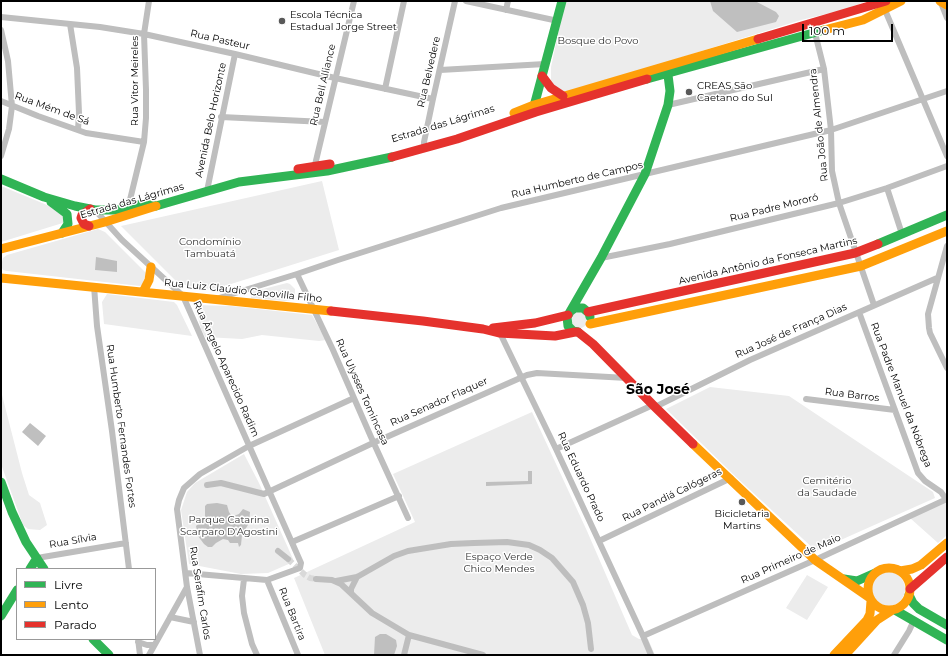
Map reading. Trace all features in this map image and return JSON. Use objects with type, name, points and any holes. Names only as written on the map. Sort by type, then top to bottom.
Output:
[{"type":"street","name":"Rua Vitor Meireles","points":[[128,208],[144,142],[146,97],[144,34],[149,1]]},
{"type":"street","name":"Rua Bell Alliance","points":[[314,170],[354,1]]},
{"type":"street","points":[[385,88],[404,1]]},
{"type":"street","name":"Rua Belvedere","points":[[424,145],[455,1]]},
{"type":"street","points":[[466,1],[558,21]]},
{"type":"street","points":[[506,10],[508,1]]},
{"type":"street","points":[[533,109],[558,21],[562,1]]},
{"type":"street","name":"Estrada das Lágrimas","points":[[533,109],[859,10],[885,6],[901,1]]},
{"type":"street","points":[[940,1],[947,5]]},
{"type":"street","points":[[940,1],[947,18]]},
{"type":"street","points":[[885,6],[947,156]]},
{"type":"street","name":"Estrada das Lágrimas","points":[[4,249],[105,222],[243,177],[314,170],[369,162],[424,145],[457,139],[564,96],[668,68],[863,20],[885,6]]},
{"type":"street","name":"Rua Pasteur","points":[[1,17],[144,34],[433,99]]},
{"type":"street","points":[[70,24],[77,68],[79,113],[78,130]]},
{"type":"street","points":[[1,30],[8,61],[12,106],[9,129],[1,156]]},
{"type":"street","name":"Rua João de Almendra","points":[[815,33],[824,69],[831,130],[832,171],[839,203],[874,305]]},
{"type":"street","name":"Avenida Belo Horizonte","points":[[208,188],[221,117],[235,54]]},
{"type":"street","points":[[440,70],[545,64]]},
{"type":"street","points":[[668,68],[670,91],[668,105],[645,174],[602,258],[570,313],[567,321],[568,326],[593,344],[654,406],[815,560],[842,578],[871,600],[880,609],[893,610],[914,620],[947,640]]},
{"type":"street","points":[[668,105],[824,69]]},
{"type":"street","points":[[542,76],[555,92],[564,96]]},
{"type":"street","name":"Rua Humberto de Campos","points":[[215,299],[501,208],[831,130],[947,91]]},
{"type":"street","name":"Rua Mém de Sá","points":[[1,101],[78,130],[104,136],[144,142]]},
{"type":"street","points":[[221,117],[325,122]]},
{"type":"street","name":"Rua Padre Mororó","points":[[602,258],[670,244],[839,203],[887,188],[947,166]]},
{"type":"street","name":"Estrada das Lágrimas","points":[[1,179],[44,197],[92,210],[115,210],[128,208],[208,188]]},
{"type":"street","points":[[887,188],[902,234]]},
{"type":"street","points":[[44,197],[67,214],[68,224],[62,233]]},
{"type":"street","points":[[89,226],[84,224],[81,218],[84,213],[92,210]]},
{"type":"street","name":"Rua Ângelo Aparecido Radim","points":[[92,210],[183,296],[301,563],[300,568],[267,580]]},
{"type":"street","name":"Avenida Antônio da Fonseca Martins","points":[[587,312],[855,253],[947,215]]},
{"type":"street","points":[[577,332],[585,331],[589,325],[861,266],[947,231]]},
{"type":"street","points":[[947,246],[928,314],[929,328],[947,368]]},
{"type":"street","points":[[143,292],[149,280],[151,267]]},
{"type":"street","points":[[1,273],[6,278]]},
{"type":"street","name":"Rua Ulysses Tomincasa","points":[[297,274],[333,350],[373,443],[408,518]]},
{"type":"street","name":"Rua Luiz Claúdio Capovilla Filho","points":[[6,278],[423,321],[522,335],[555,336],[577,332]]},
{"type":"street","name":"Rua José de França Dias","points":[[556,449],[654,406],[750,360],[937,278]]},
{"type":"street","points":[[588,281],[584,295],[587,312],[590,317],[589,333],[593,344]]},
{"type":"street","name":"Rua Humberto Fernandes Fortes","points":[[94,286],[97,326],[129,568]]},
{"type":"street","points":[[570,313],[579,308],[587,312]]},
{"type":"street","name":"Rua Padre Manuel da Nóbrega","points":[[859,312],[918,473],[925,481],[939,490],[946,499]]},
{"type":"street","name":"Rua Luiz Claúdio Capovilla Filho","points":[[498,331],[560,318],[570,313]]},
{"type":"street","points":[[521,325],[522,335]]},
{"type":"street","name":"Rua Eduardo Prado","points":[[498,331],[600,541],[651,655]]},
{"type":"street","name":"Rua Senador Flaquer","points":[[269,491],[521,377],[537,373],[627,378]]},
{"type":"street","name":"Rua Serafim Carlos","points":[[200,655],[188,587],[177,509],[184,488],[194,479],[249,446],[354,398]]},
{"type":"street","name":"Rua Barros","points":[[806,399],[895,410]]},
{"type":"street","name":"Rua Pandiá Calógeras","points":[[600,541],[731,478]]},
{"type":"street","points":[[1,482],[18,527],[43,568]]},
{"type":"street","points":[[207,485],[221,483],[264,494],[269,491]]},
{"type":"street","points":[[292,542],[399,496]]},
{"type":"street","name":"Rua Primeiro de Maio","points":[[643,636],[815,560],[946,499]]},
{"type":"street","points":[[316,579],[336,581],[358,577],[394,556],[408,551],[451,544],[507,542],[529,545],[552,558],[574,582],[588,623],[591,649]]},
{"type":"street","name":"Rua Sílvia","points":[[37,558],[126,543]]},
{"type":"street","points":[[900,571],[921,564],[947,543]]},
{"type":"street","points":[[278,551],[288,559]]},
{"type":"street","points":[[845,655],[877,620],[903,605],[910,592],[947,557]]},
{"type":"street","points":[[31,568],[37,558]]},
{"type":"street","points":[[842,578],[857,581],[888,568],[900,571],[906,576],[909,582],[913,603],[947,625]]},
{"type":"street","points":[[186,573],[267,580]]},
{"type":"street","points":[[834,655],[867,620],[870,614],[871,600],[868,592],[868,585],[871,578],[876,573]]},
{"type":"street","points":[[351,594],[351,589],[358,577]]},
{"type":"street","points":[[244,579],[242,596],[244,613],[252,644],[257,655]]},
{"type":"street","name":"Rua Bartira","points":[[267,580],[298,655]]},
{"type":"street","points":[[336,581],[372,613],[408,635],[483,655]]},
{"type":"street","points":[[149,655],[188,587]]},
{"type":"street","points":[[1,616],[16,592]]},
{"type":"street","points":[[170,617],[194,622]]},
{"type":"street","points":[[894,655],[914,620]]},
{"type":"street","points":[[404,655],[408,635]]},
{"type":"street","points":[[94,640],[109,655]]},
{"type":"street","points":[[138,640],[147,645],[154,645]]},
{"type":"street","points":[[138,640],[140,655]]},
{"type":"green space","name":"Bosque do Povo","points":[[565,1],[867,1],[843,10],[801,20],[564,94],[555,89],[551,80],[551,67]]},
{"type":"green space","name":"Condomínio Tambuatá","points":[[322,181],[339,250],[212,290],[192,287],[177,282],[121,226]]},
{"type":"green space","points":[[1,186],[64,212],[66,222],[1,242]]},
{"type":"green space","points":[[98,229],[105,232],[146,273],[142,285],[140,286],[7,271],[3,270],[1,266],[3,258],[7,255]]},
{"type":"green space","points":[[287,283],[295,289],[295,297],[292,300],[285,301],[251,298],[251,292]]},
{"type":"green space","points":[[107,294],[174,302],[177,305],[192,336],[104,324],[102,302]]},
{"type":"green space","points":[[195,305],[231,306],[312,315],[326,340],[319,341],[262,335],[242,339],[205,337],[201,329]]},
{"type":"green space","points":[[580,311],[588,318],[587,324],[580,329],[571,326],[572,314]]},
{"type":"green space","name":"Cemitério da Saudade","points":[[710,387],[789,396],[933,492],[935,498],[816,551],[736,477],[666,409]]},
{"type":"green space","points":[[1,391],[29,495],[40,503],[47,525],[40,530],[28,529],[23,525],[1,464]]},
{"type":"green space","name":"Espaço Verde Chico Mendes","points":[[532,412],[587,531],[632,635],[639,639],[648,639],[655,655],[325,655],[294,578],[415,522],[393,474]]},
{"type":"green space","name":"Parque Catarina Scarparo D'Agostini","points":[[244,454],[259,483],[293,559],[291,563],[268,573],[241,574],[189,564],[181,510],[187,492],[195,483]]},
{"type":"green space","points":[[947,500],[947,535],[938,543],[910,518]]},
{"type":"green space","points":[[885,572],[891,572],[895,573],[902,579],[905,589],[904,596],[898,603],[891,606],[885,606],[881,605],[874,599],[871,592],[871,586],[872,582],[878,575]]},
{"type":"green space","points":[[807,575],[828,587],[807,620],[786,608]]},
{"type":"shaded area","points":[[710,1],[755,1],[776,12],[779,16],[776,22],[737,32],[713,11]]},
{"type":"shaded area","points":[[96,257],[117,261],[117,272],[95,270]]},
{"type":"shaded area","points":[[30,423],[46,436],[38,446],[22,432]]},
{"type":"shaded area","points":[[528,471],[532,471],[532,484],[486,486],[486,482],[528,481]]},
{"type":"shaded area","points":[[217,503],[227,505],[229,512],[234,516],[239,514],[243,509],[250,512],[249,523],[242,535],[241,545],[239,547],[238,543],[230,543],[228,540],[223,539],[212,547],[208,547],[198,536],[196,526],[205,517],[205,506],[207,504]]},
{"type":"shaded area","points":[[380,634],[386,634],[396,640],[397,646],[394,655],[374,655],[375,637]]},
{"type":"tunnel","points":[[288,559],[305,575],[316,579]]},
{"type":"traffic: fast","points":[[533,110],[562,1]]},
{"type":"traffic: fast","points":[[647,79],[824,30]]},
{"type":"traffic: fast","points":[[578,332],[573,331],[568,326],[567,317],[601,258],[645,174],[668,105],[670,91],[667,67]]},
{"type":"traffic: fast","points":[[156,206],[239,182],[327,171],[392,157]]},
{"type":"traffic: fast","points":[[1,179],[44,197],[95,210],[117,210],[151,202]]},
{"type":"traffic: fast","points":[[51,202],[67,214],[68,224],[62,233]]},
{"type":"traffic: fast","points":[[878,244],[947,215]]},
{"type":"traffic: fast","points":[[571,311],[575,308],[583,308],[589,313],[590,317]]},
{"type":"traffic: fast","points":[[1,482],[12,512],[26,542],[43,568]]},
{"type":"traffic: fast","points":[[31,568],[37,558]]},
{"type":"traffic: fast","points":[[844,579],[857,581],[875,573]]},
{"type":"traffic: fast","points":[[1,616],[16,592]]},
{"type":"traffic: fast","points":[[909,595],[913,603],[919,609],[947,625]]},
{"type":"traffic: fast","points":[[895,610],[947,640]]},
{"type":"traffic: fast","points":[[94,640],[109,655]]},
{"type":"traffic: slow","points":[[824,30],[863,20],[901,1]]},
{"type":"traffic: slow","points":[[940,1],[947,5]]},
{"type":"traffic: slow","points":[[514,113],[534,105],[758,39]]},
{"type":"traffic: slow","points":[[1,249],[105,222],[156,206]]},
{"type":"traffic: slow","points":[[590,324],[861,266],[947,231]]},
{"type":"traffic: slow","points":[[143,292],[149,280],[151,267]]},
{"type":"traffic: slow","points":[[1,278],[331,311]]},
{"type":"traffic: slow","points":[[693,444],[815,560],[870,598]]},
{"type":"traffic: slow","points":[[900,571],[912,569],[921,565],[947,543]]},
{"type":"traffic: slow","points":[[885,568],[893,568],[901,571],[907,577],[910,589],[907,601],[901,607],[893,610],[885,610],[877,607],[871,601],[868,593],[868,585],[871,577],[877,571],[885,568]]},
{"type":"traffic: slow","points":[[834,655],[867,620],[870,614],[871,601]]},
{"type":"traffic: slow","points":[[845,655],[877,620],[891,611]]},
{"type":"traffic: jam","points":[[758,39],[886,1]]},
{"type":"traffic: jam","points":[[542,76],[551,88],[563,96]]},
{"type":"traffic: jam","points":[[392,157],[457,139],[536,112],[647,79]]},
{"type":"traffic: jam","points":[[298,169],[330,164]]},
{"type":"traffic: jam","points":[[89,226],[84,224],[81,218],[82,215],[90,209]]},
{"type":"traffic: jam","points":[[588,312],[855,253],[878,244]]},
{"type":"traffic: jam","points":[[331,311],[423,321],[483,329],[499,333],[555,336],[575,332]]},
{"type":"traffic: jam","points":[[493,328],[535,323],[568,315]]},
{"type":"traffic: jam","points":[[578,332],[593,344],[693,444]]},
{"type":"traffic: jam","points":[[910,589],[947,557]]},
{"type":"place","name":"Escola Técnica Estadual Jorge Street","points":[[282,21]]},
{"type":"place","name":"CREAS São Caetano do Sul","points":[[689,92]]},
{"type":"place","name":"Bicicletaria Martins","points":[[742,502]]},
{"type":"district","name":"São José","points":[[658,390]]}]
